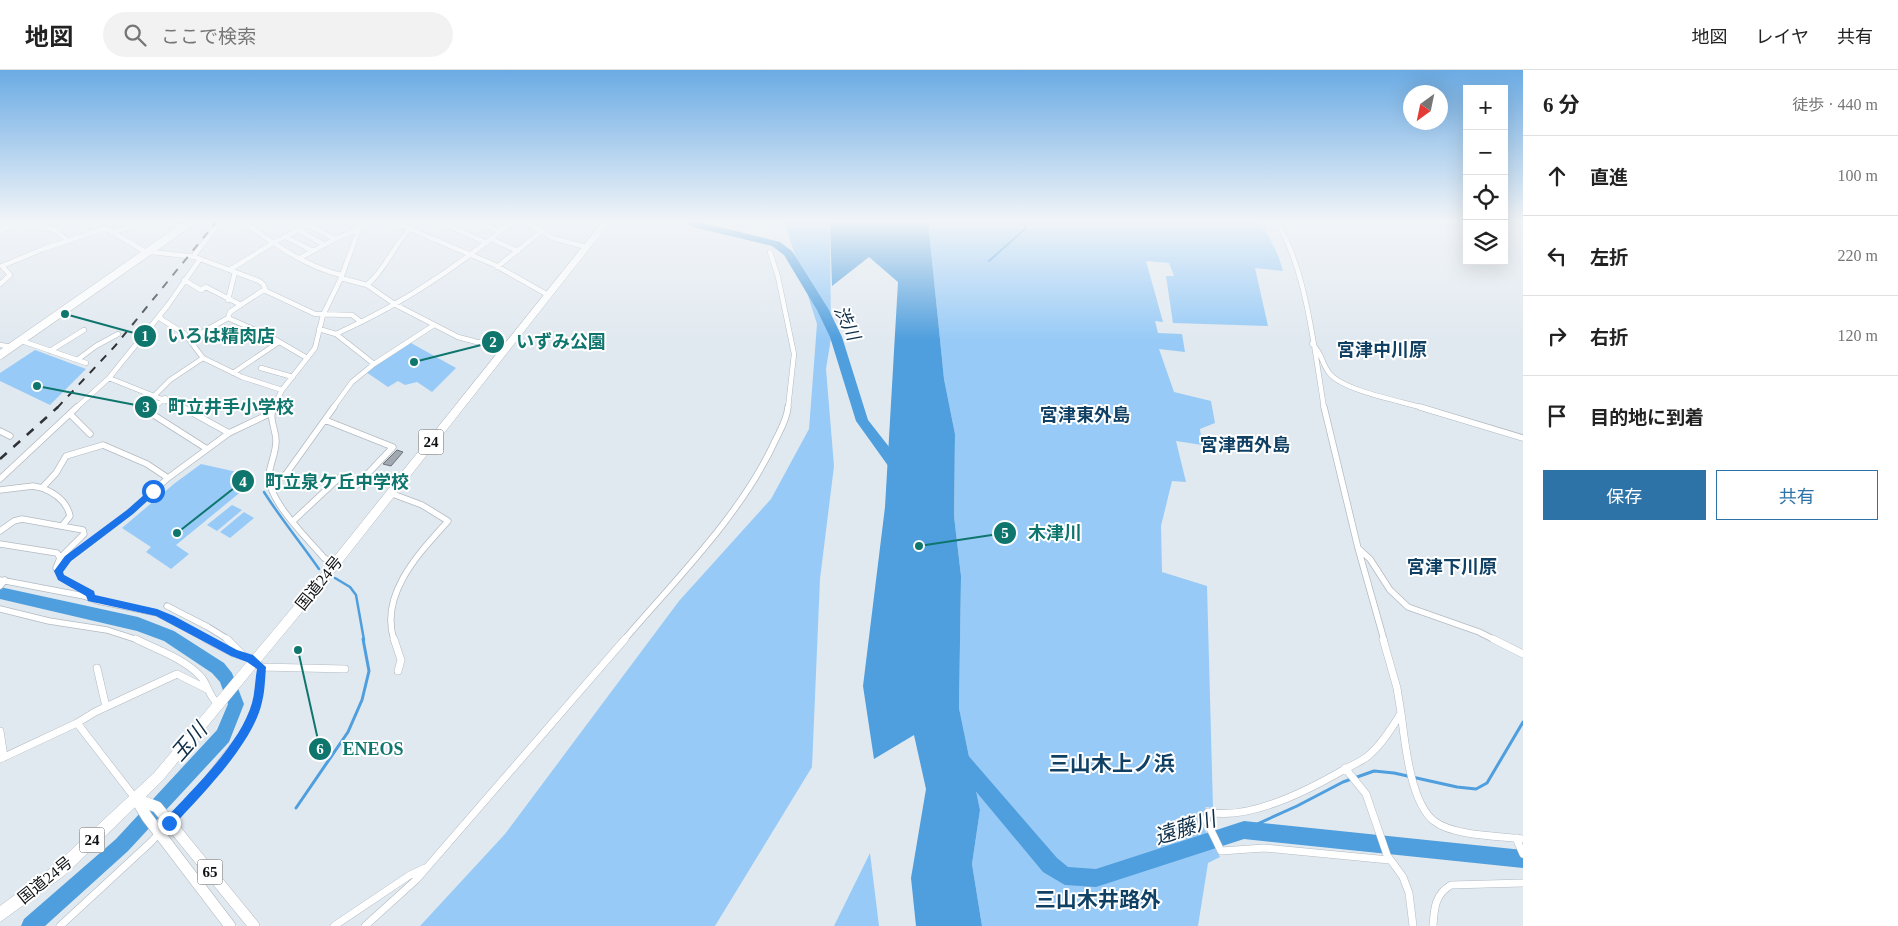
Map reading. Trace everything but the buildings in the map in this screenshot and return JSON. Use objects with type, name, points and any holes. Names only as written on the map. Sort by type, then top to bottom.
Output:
[{"type":"highway","name":"国道24号","points":[[0,916],[60,870],[136,799],[158,777],[242,677],[258,665],[335,563],[575,261]]},
{"type":"main road","points":[[0,355],[135,261]]},
{"type":"main road","name":"65","points":[[136,799],[156,808],[254,926]]},
{"type":"main road","name":"65","points":[[136,799],[230,926]]},
{"type":"street","points":[[0,284],[10,275],[2,266],[15,261]]},
{"type":"street","points":[[0,479],[109,378],[160,316],[195,261]]},
{"type":"street","points":[[205,261],[259,280],[266,291],[299,307],[323,315],[352,315],[361,322]]},
{"type":"street","points":[[228,300],[233,271],[247,261]]},
{"type":"street","points":[[306,261],[334,274],[367,285],[396,305],[458,337],[477,342],[508,345]]},
{"type":"street","points":[[58,571],[68,558],[130,512],[168,478],[229,433],[270,413],[282,390],[315,348],[323,315],[347,261]]},
{"type":"street","points":[[367,285],[383,269],[387,261]]},
{"type":"street","points":[[336,334],[396,305],[462,261]]},
{"type":"street","points":[[484,261],[548,294]]},
{"type":"street","points":[[497,267],[505,261]]},
{"type":"street","points":[[365,926],[417,879],[702,549],[743,496],[767,459],[787,416],[794,354],[773,261]]},
{"type":"street","points":[[1294,261],[1305,300],[1328,429],[1358,548],[1397,688],[1415,785],[1426,813],[1433,820],[1445,827],[1519,841],[1523,854]]},
{"type":"street","points":[[184,280],[201,290],[206,287],[241,305]]},
{"type":"street","points":[[190,339],[228,318],[228,314],[265,289]]},
{"type":"street","points":[[160,316],[190,339],[203,358],[233,373],[282,390]]},
{"type":"street","points":[[228,318],[279,342],[307,358]]},
{"type":"street","points":[[270,485],[286,474],[348,386],[374,364],[434,325]]},
{"type":"street","points":[[319,329],[336,334],[374,364]]},
{"type":"street","points":[[50,351],[84,330]]},
{"type":"street","points":[[77,360],[96,346],[118,334]]},
{"type":"street","points":[[22,341],[86,363]]},
{"type":"street","points":[[233,373],[279,342]]},
{"type":"street","points":[[1312,344],[1318,349],[1329,373],[1345,385],[1523,438]]},
{"type":"street","points":[[0,345],[12,347]]},
{"type":"street","points":[[156,394],[170,380],[203,358]]},
{"type":"street","points":[[261,368],[293,377]]},
{"type":"street","points":[[109,378],[165,398],[200,415],[229,433]]},
{"type":"street","points":[[165,398],[149,412],[208,450]]},
{"type":"street","points":[[270,413],[276,441],[269,476],[270,485],[277,501],[324,558],[335,563]]},
{"type":"street","points":[[71,415],[90,434]]},
{"type":"street","points":[[293,520],[340,477],[357,485],[393,446],[355,432],[344,430],[325,420]]},
{"type":"street","points":[[0,431],[10,436]]},
{"type":"street","points":[[42,488],[56,472],[66,456],[102,445],[147,464],[168,478]]},
{"type":"street","points":[[0,490],[33,486],[42,488],[56,496],[70,512],[70,516],[62,526]]},
{"type":"street","points":[[390,493],[422,505],[448,521],[420,552],[404,574],[392,606],[392,633],[401,660],[398,671]]},
{"type":"street","points":[[0,531],[14,521],[22,519],[84,532],[79,540],[60,558],[56,568],[61,577],[90,594],[91,598]]},
{"type":"street","points":[[0,544],[57,554],[60,558]]},
{"type":"street","points":[[1358,548],[1366,553],[1383,582],[1404,604],[1412,609],[1479,632],[1523,654]]},
{"type":"street","points":[[0,586],[2,580],[157,613],[234,654],[243,655]]},
{"type":"street","points":[[167,606],[223,636],[238,647],[243,655],[258,665],[345,669]]},
{"type":"street","points":[[0,609],[130,636],[183,661],[202,679],[207,689],[220,703]]},
{"type":"street","points":[[60,926],[105,886],[205,783],[244,733],[257,703],[258,665]]},
{"type":"street","points":[[97,668],[106,707]]},
{"type":"street","points":[[0,732],[2,758],[177,674],[207,689]]},
{"type":"street","points":[[1389,860],[1264,848],[1221,851],[1206,820],[1208,812],[1217,814],[1243,812],[1277,802],[1323,782],[1368,756],[1388,734],[1401,713]]},
{"type":"street","points":[[77,722],[127,790],[136,799]]},
{"type":"street","points":[[1345,768],[1366,794],[1389,860],[1403,878],[1409,893],[1414,926]]},
{"type":"street","points":[[334,926],[410,875],[427,867]]},
{"type":"street","points":[[1433,926],[1434,906],[1444,888],[1451,885],[1523,883]]},
{"type":"shaded area","points":[[797,261],[830,261],[831,338],[826,369],[834,466],[820,579],[812,767],[715,926],[420,926],[505,834],[679,601],[771,499],[809,429],[817,324]]},
{"type":"shaded area","points":[[831,261],[864,261],[832,286]]},
{"type":"shaded area","points":[[874,261],[932,261],[944,379],[955,434],[954,516],[961,576],[959,708],[980,810],[972,864],[982,926],[916,926],[911,878],[926,789],[914,735],[874,759],[863,686],[885,507],[898,282]]},
{"type":"shaded area","points":[[932,261],[1280,261],[1283,271],[1255,268],[1268,326],[1173,323],[1166,276],[1174,276],[1169,263],[1146,261],[1163,322],[1155,321],[1158,333],[1182,334],[1185,352],[1159,349],[1174,392],[1211,401],[1215,423],[1200,429],[1202,445],[1176,441],[1186,482],[1172,481],[1161,526],[1162,572],[1207,586],[1213,808],[1206,807],[1200,821],[1220,857],[1208,863],[1198,926],[982,926],[972,864],[980,810],[959,708],[961,576],[954,516],[955,434],[944,379]]},
{"type":"shaded area","points":[[411,343],[456,368],[432,392],[417,382],[405,385],[398,381],[388,387],[366,372]]},
{"type":"shaded area","points":[[35,350],[86,369],[50,405],[0,381],[0,373]]},
{"type":"shaded area","points":[[201,464],[255,476],[254,481],[176,545],[189,554],[171,569],[146,552],[151,547],[122,528],[175,483]]},
{"type":"shaded area","points":[[232,505],[242,510],[217,531],[207,525]]},
{"type":"shaded area","points":[[244,512],[254,518],[230,538],[220,532]]},
{"type":"shaded area","points":[[870,853],[879,926],[834,926]]},
{"type":"waterway","name":"渋川","points":[[793,261],[823,310],[836,337],[862,421],[899,470]]},
{"type":"waterway","points":[[264,492],[319,569]]},
{"type":"waterway","points":[[335,578],[350,587],[356,595],[364,640]]},
{"type":"waterway","name":"玉川","points":[[0,593],[138,624],[169,636],[218,668],[226,678],[236,704],[223,736],[122,845],[31,926]]},
{"type":"waterway","points":[[296,808],[348,732],[362,700],[369,671],[363,639]]},
{"type":"waterway","points":[[1244,830],[1297,806],[1343,782],[1374,771],[1394,773],[1457,787],[1476,789],[1487,783],[1523,722]]},
{"type":"waterway","name":"遠藤川","points":[[960,759],[1050,865],[1065,876],[1096,878],[1244,830],[1523,859]]},
{"type":"railway","points":[[58,407],[115,346],[184,261]]},
{"type":"railway","points":[[0,459],[58,407]]},
{"type":"place","name":"いろは精肉店","points":[[65,314]]},
{"type":"place","name":"いずみ公園","points":[[414,362]]},
{"type":"place","name":"町立井手小学校","points":[[37,386]]},
{"type":"place","name":"町立泉ケ丘中学校","points":[[177,533]]},
{"type":"place","name":"木津川","points":[[919,546]]},
{"type":"place","name":"ENEOS","points":[[298,650]]},
{"type":"district","name":"宮津中川原","points":[[1382,350]]},
{"type":"district","name":"宮津東外島","points":[[1085,415]]},
{"type":"district","name":"宮津西外島","points":[[1245,445]]},
{"type":"district","name":"宮津下川原","points":[[1452,567]]},
{"type":"district","name":"三山木上ノ浜","points":[[1112,764]]},
{"type":"district","name":"三山木井路外","points":[[1098,900]]},
{"type":"route","points":[[153,491],[130,512],[68,558],[58,571],[61,577],[90,594],[91,598],[98,601],[131,606],[171,618],[234,654],[250,658],[262,667],[257,703],[253,717],[244,733],[205,783],[169,823]]}]
